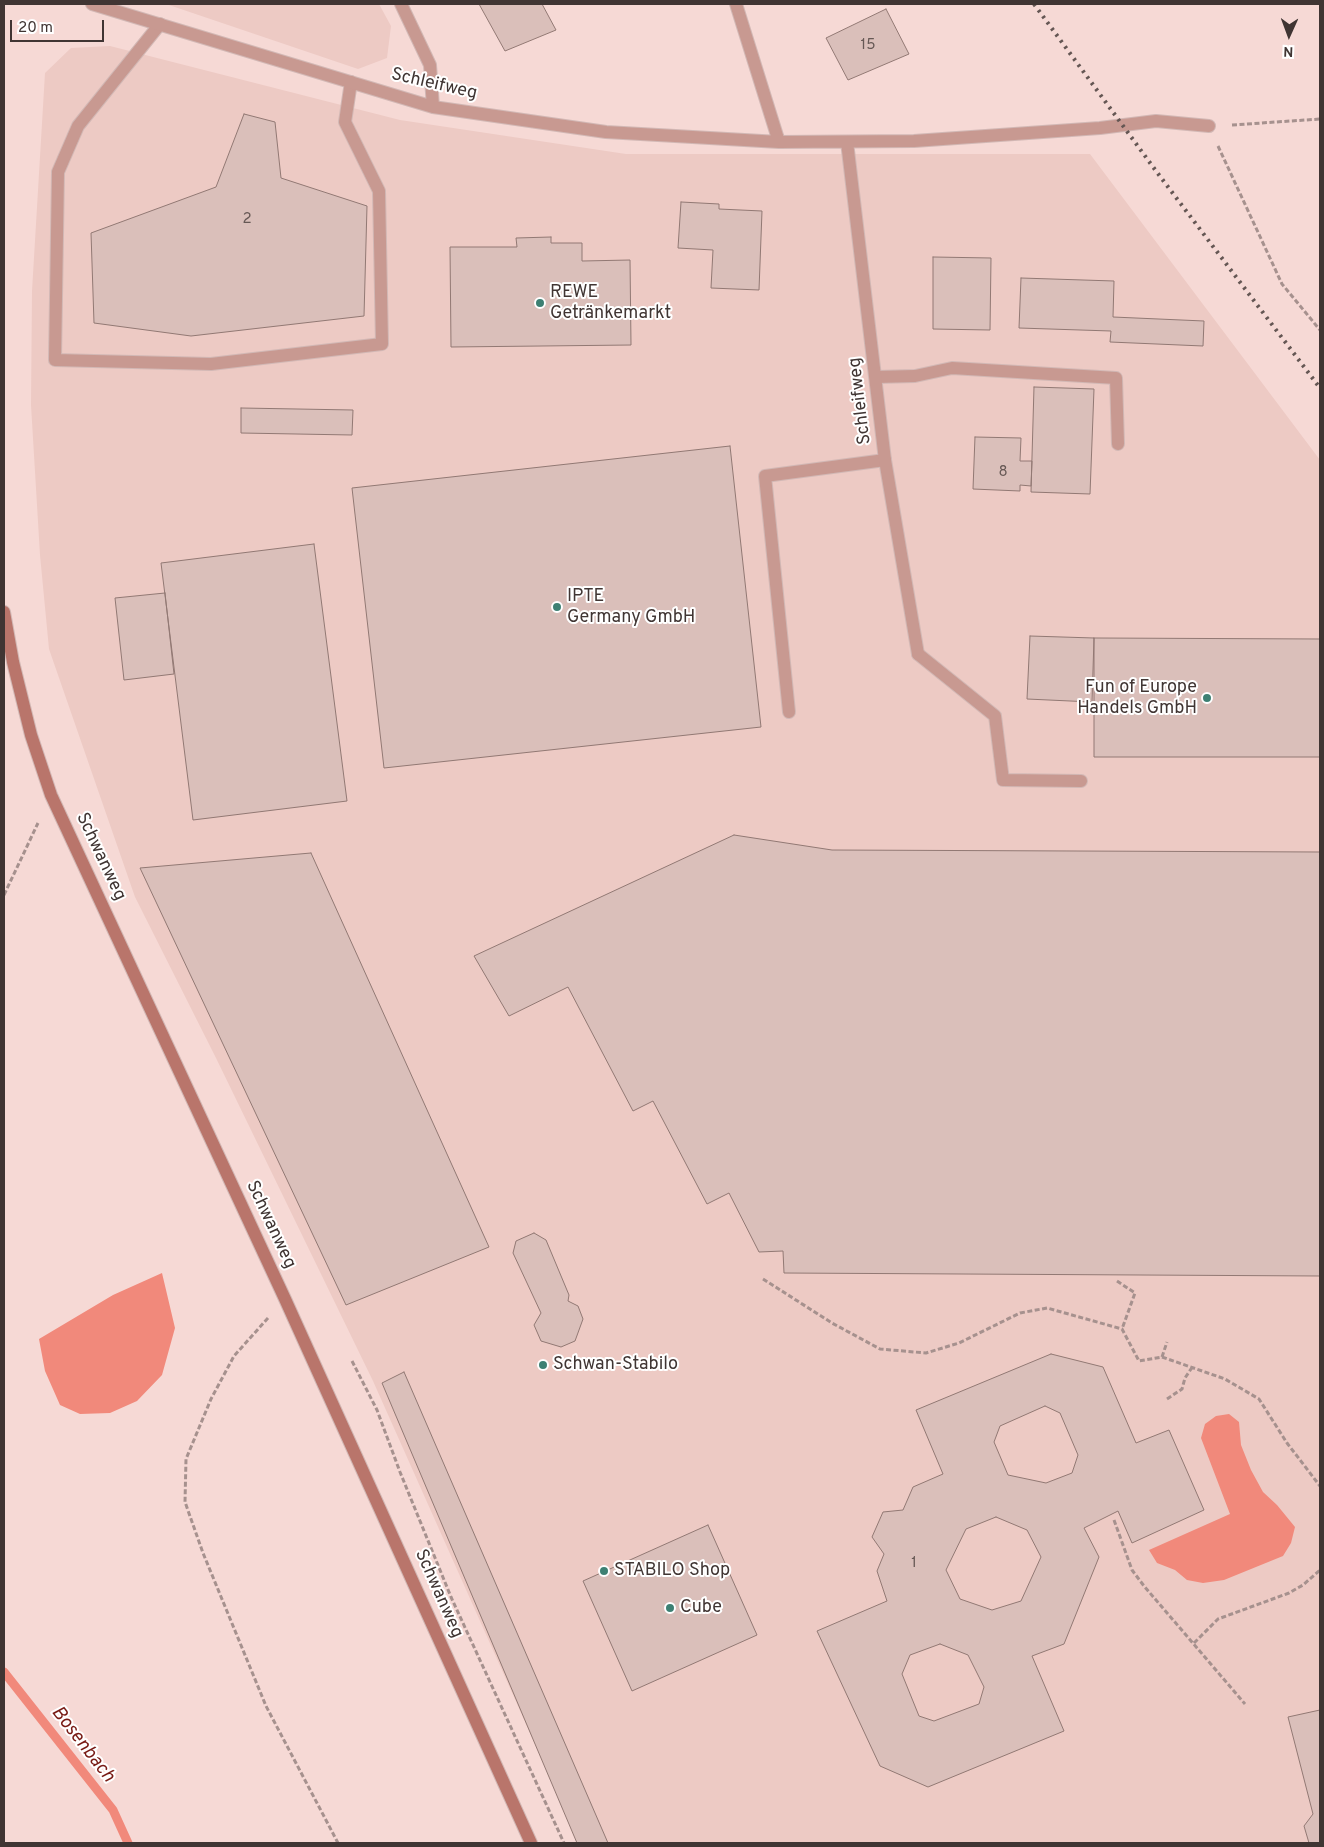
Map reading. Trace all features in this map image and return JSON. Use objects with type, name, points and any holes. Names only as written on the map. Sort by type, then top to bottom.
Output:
[{"type":"main road","name":"Schwanweg","points":[[4,612],[13,662],[31,735],[52,795],[285,1299],[531,1843]]},
{"type":"street","name":"Schleifweg","points":[[92,4],[433,107],[606,132],[779,142],[914,142],[1100,128],[1156,121],[1210,126]]},
{"type":"street","points":[[401,4],[430,65],[433,107]]},
{"type":"street","points":[[736,4],[779,142]]},
{"type":"street","points":[[160,24],[78,126],[58,172],[54,360],[211,364],[382,344],[379,191],[345,122],[351,82]]},
{"type":"street","name":"Schleifweg","points":[[847,142],[885,460],[918,654],[995,716],[1003,780],[1081,781]]},
{"type":"street","points":[[876,377],[915,376],[952,368],[1116,378],[1118,444]]},
{"type":"street","points":[[790,712],[765,476],[885,460]]},
{"type":"path","points":[[1320,119],[1210,126],[1282,284],[1320,330]]},
{"type":"path","points":[[4,895],[52,795]]},
{"type":"path","points":[[763,1279],[832,1323],[880,1349],[926,1354],[960,1343],[1020,1313],[1047,1308],[1122,1329],[1139,1361],[1162,1356],[1193,1366],[1226,1380],[1259,1399],[1287,1443],[1320,1486]]},
{"type":"path","points":[[1116,1281],[1135,1293],[1122,1329]]},
{"type":"path","points":[[285,1299],[234,1356],[211,1398],[186,1459],[185,1502],[203,1553],[266,1706],[338,1843]]},
{"type":"path","points":[[1162,1356],[1167,1342]]},
{"type":"path","points":[[352,1361],[377,1410],[451,1597],[564,1843]]},
{"type":"path","points":[[1167,1399],[1182,1389],[1185,1378],[1193,1366]]},
{"type":"path","points":[[1114,1520],[1132,1570],[1168,1616],[1194,1643],[1245,1704]]},
{"type":"path","points":[[1194,1643],[1218,1619],[1289,1593],[1303,1585],[1320,1570]]},
{"type":"shaded area","points":[[166,4],[379,4],[391,26],[387,58],[358,69]]},
{"type":"shaded area","points":[[110,46],[400,120],[626,154],[1090,154],[1320,460],[1320,1843],[579,1843],[373,1381],[216,1058],[135,897],[49,649],[40,555],[31,405],[32,291],[45,73],[71,48]]},
{"type":"shaded area","points":[[162,1273],[175,1328],[162,1375],[137,1401],[110,1413],[80,1414],[60,1405],[45,1371],[39,1339],[113,1295]]},
{"type":"shaded area","points":[[1229,1414],[1239,1422],[1241,1445],[1251,1470],[1263,1492],[1277,1505],[1295,1527],[1291,1543],[1283,1556],[1224,1580],[1203,1583],[1187,1580],[1175,1570],[1157,1563],[1149,1550],[1230,1514],[1201,1438],[1205,1424],[1216,1416]]},
{"type":"building","points":[[479,4],[542,4],[556,30],[505,51]]},
{"type":"building","points":[[886,9],[909,54],[848,80],[826,38]]},
{"type":"building","points":[[244,114],[275,122],[281,178],[367,206],[364,316],[191,336],[94,323],[91,233],[216,187]]},
{"type":"building","points":[[681,202],[719,204],[719,209],[762,211],[759,290],[711,288],[713,250],[678,248]]},
{"type":"building","name":"REWE Getränkemarkt","points":[[551,237],[551,243],[582,243],[582,261],[630,260],[631,345],[451,347],[450,247],[517,247],[516,238]]},
{"type":"building","points":[[933,257],[991,258],[990,330],[933,329]]},
{"type":"building","points":[[1021,278],[1114,281],[1113,317],[1204,321],[1203,346],[1110,342],[1111,331],[1019,328]]},
{"type":"building","points":[[1034,387],[1094,389],[1090,494],[1031,492]]},
{"type":"building","points":[[241,408],[353,410],[352,435],[241,433]]},
{"type":"building","points":[[975,437],[1021,438],[1020,461],[1032,461],[1031,486],[1020,485],[1020,491],[973,489]]},
{"type":"building","name":"IPTE Germany GmbH","points":[[730,446],[761,727],[384,768],[352,488]]},
{"type":"building","points":[[314,544],[347,801],[193,820],[161,563]]},
{"type":"building","points":[[165,593],[174,674],[124,680],[115,598]]},
{"type":"building","points":[[1030,636],[1094,638],[1092,702],[1027,699]]},
{"type":"building","name":"Fun of Europe Handels GmbH","points":[[1094,638],[1320,639],[1320,757],[1094,757]]},
{"type":"building","points":[[734,835],[832,850],[1320,852],[1320,1276],[784,1273],[783,1251],[759,1252],[729,1193],[707,1204],[653,1101],[633,1111],[568,987],[509,1016],[474,956]]},
{"type":"building","points":[[311,853],[489,1247],[346,1305],[140,868]]},
{"type":"building","points":[[534,1233],[546,1240],[569,1295],[568,1301],[578,1306],[583,1319],[575,1341],[561,1347],[541,1341],[534,1325],[541,1313],[513,1253],[516,1241]]},
{"type":"building","points":[[1051,1354],[1103,1367],[1136,1443],[1169,1430],[1204,1510],[1132,1543],[1118,1511],[1084,1528],[1099,1557],[1064,1644],[1032,1656],[1064,1731],[928,1787],[880,1766],[817,1631],[887,1601],[877,1571],[884,1554],[872,1537],[883,1512],[903,1510],[913,1487],[943,1474],[916,1410]],"holes":[[[1045,1406],[1060,1413],[1078,1455],[1072,1473],[1046,1483],[1008,1475],[994,1442],[1000,1426]],[[996,1517],[1027,1530],[1041,1557],[1021,1601],[992,1610],[960,1599],[946,1570],[966,1529]],[[940,1644],[968,1655],[984,1687],[979,1704],[934,1721],[919,1716],[902,1674],[910,1655]]]},
{"type":"building","points":[[404,1372],[608,1843],[577,1843],[382,1383]]},
{"type":"building","name":"Cube","points":[[708,1525],[757,1635],[632,1691],[583,1581]]},
{"type":"building","points":[[1320,1710],[1320,1843],[1309,1843],[1304,1826],[1313,1814],[1288,1717]]},
{"type":"waterway","name":"Bosenbach","points":[[4,1672],[113,1810],[128,1843]]},
{"type":"railway","points":[[1034,4],[1156,171],[1320,388]]},
{"type":"place","name":"REWE Getränkemarkt","points":[[540,303]]},
{"type":"place","name":"IPTE Germany GmbH","points":[[557,607]]},
{"type":"place","name":"Fun of Europe Handels GmbH","points":[[1207,698]]},
{"type":"place","name":"Schwan-Stabilo","points":[[543,1365]]},
{"type":"place","name":"STABILO Shop","points":[[604,1571]]},
{"type":"place","name":"Cube","points":[[670,1608]]}]
